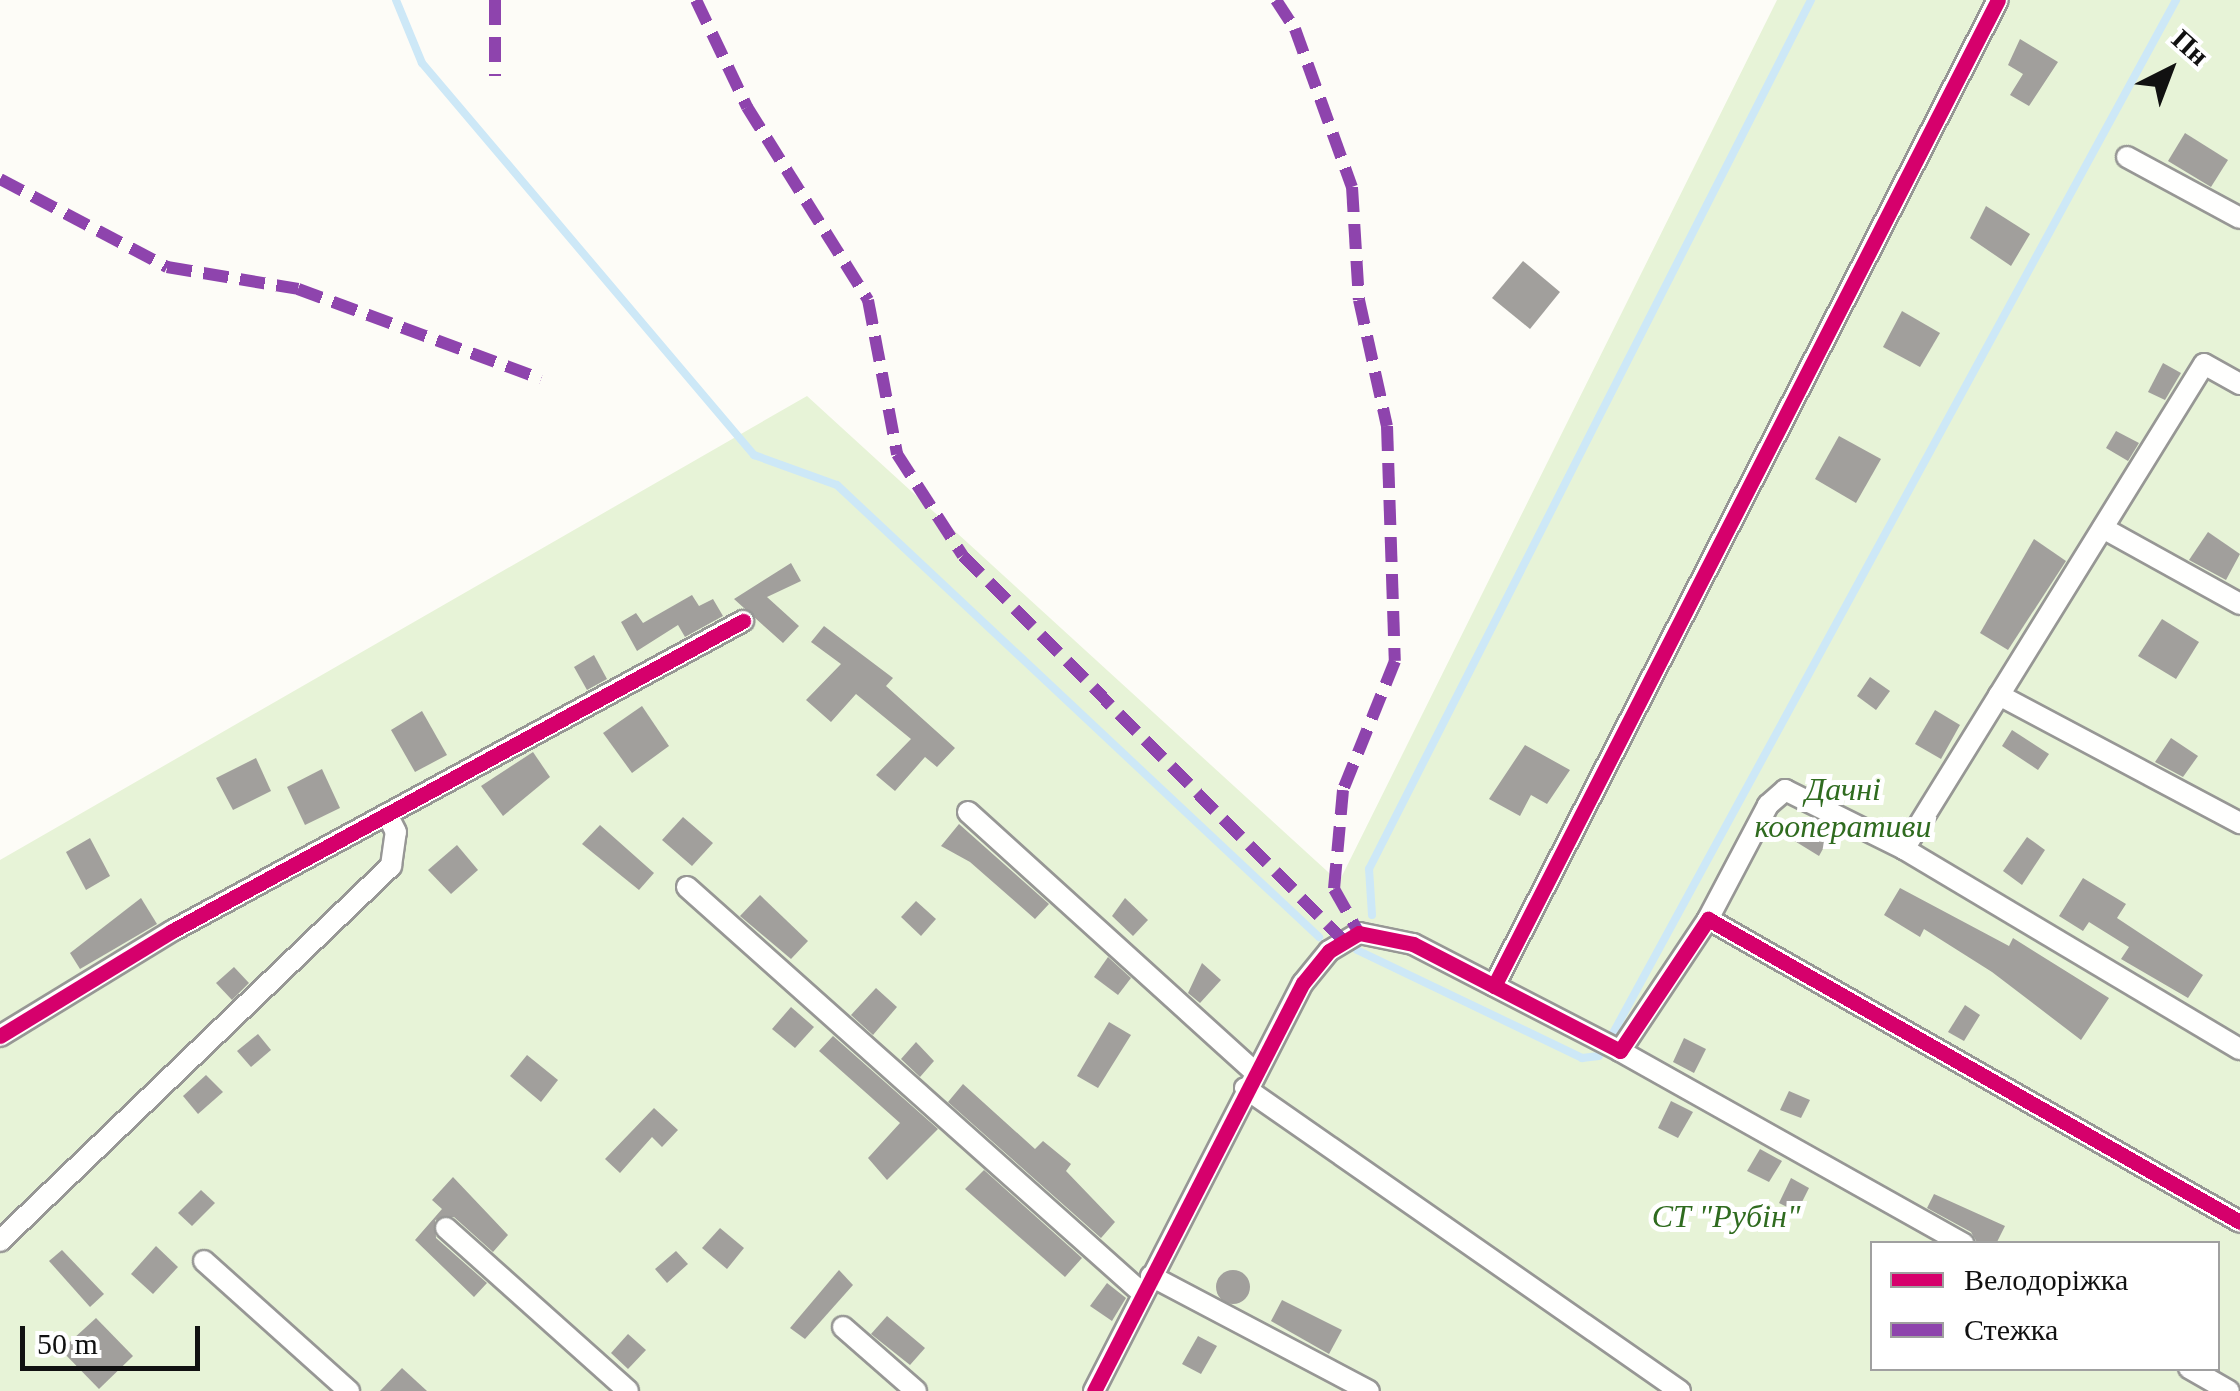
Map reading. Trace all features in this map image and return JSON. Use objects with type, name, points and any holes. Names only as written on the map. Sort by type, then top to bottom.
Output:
[{"type":"street","points":[[1494,986],[1998,0]]},
{"type":"street","points":[[2127,157],[2240,218]]},
{"type":"street","points":[[1904,849],[2204,364],[2240,384]]},
{"type":"street","points":[[2103,528],[2240,604]]},
{"type":"street","points":[[0,1036],[172,931],[743,621]]},
{"type":"street","points":[[1999,695],[2240,823]]},
{"type":"street","points":[[1620,1051],[1708,919],[1768,805],[1785,790],[1904,849],[2240,1049]]},
{"type":"street","points":[[968,812],[1249,1079],[1680,1391]]},
{"type":"street","points":[[0,1241],[392,866],[396,832],[387,814]]},
{"type":"street","points":[[687,888],[1146,1284],[1369,1391]]},
{"type":"street","points":[[1708,919],[2240,1222]]},
{"type":"street","points":[[1094,1391],[1249,1079],[1302,983],[1329,951],[1359,933],[1394,936],[1494,986],[1620,1051],[1959,1241]]},
{"type":"street","points":[[446,1228],[628,1391]]},
{"type":"street","points":[[204,1261],[350,1391]]},
{"type":"street","points":[[843,1327],[916,1391]]},
{"type":"street","points":[[2193,1371],[2229,1391]]},
{"type":"green space","points":[[1777,0],[2240,0],[2240,1391],[0,1391],[0,860],[807,396],[1339,882]]},
{"type":"building","points":[[2020,39],[2058,62],[2029,106],[2010,95],[2023,74],[2008,65]]},
{"type":"building","points":[[2185,133],[2228,160],[2211,187],[2168,161]]},
{"type":"building","points":[[1986,206],[2030,234],[2011,266],[1970,238]]},
{"type":"building","points":[[1523,261],[1560,292],[1530,329],[1492,298]]},
{"type":"building","points":[[1902,311],[1940,333],[1920,367],[1883,347]]},
{"type":"building","points":[[2163,363],[2181,373],[2165,400],[2148,392]]},
{"type":"building","points":[[2116,431],[2139,443],[2128,461],[2106,448]]},
{"type":"building","points":[[1839,436],[1881,459],[1856,503],[1815,479]]},
{"type":"building","points":[[2208,532],[2240,554],[2226,580],[2189,560]]},
{"type":"building","points":[[2034,539],[2066,561],[2008,650],[1980,633]]},
{"type":"building","points":[[791,563],[801,581],[767,597],[799,626],[783,643],[734,599]]},
{"type":"building","points":[[692,595],[699,606],[713,599],[723,616],[685,637],[678,625],[637,651],[621,622],[636,613],[643,623]]},
{"type":"building","points":[[2162,619],[2199,642],[2176,679],[2138,656]]},
{"type":"building","points":[[824,626],[893,678],[886,686],[955,748],[937,767],[925,757],[895,791],[876,775],[911,739],[856,694],[831,722],[806,700],[841,664],[811,642]]},
{"type":"building","points":[[594,655],[607,679],[587,690],[574,667]]},
{"type":"building","points":[[1870,677],[1890,691],[1876,710],[1857,696]]},
{"type":"building","points":[[642,706],[669,746],[632,773],[603,733]]},
{"type":"building","points":[[1935,710],[1960,725],[1941,759],[1915,744]]},
{"type":"building","points":[[422,711],[447,755],[415,772],[391,730]]},
{"type":"building","points":[[2012,730],[2049,754],[2038,770],[2002,746]]},
{"type":"building","points":[[2171,738],[2198,756],[2183,777],[2155,762]]},
{"type":"building","points":[[1525,745],[1570,770],[1547,804],[1531,795],[1520,816],[1489,799]]},
{"type":"building","points":[[533,752],[550,777],[503,816],[481,786]]},
{"type":"building","points":[[256,758],[271,791],[233,810],[216,778]]},
{"type":"building","points":[[322,769],[340,808],[305,825],[287,787]]},
{"type":"building","points":[[683,817],[713,843],[692,866],[662,840]]},
{"type":"building","points":[[1804,823],[1829,838],[1819,856],[1793,840]]},
{"type":"building","points":[[959,824],[1049,904],[1035,919],[970,862],[941,846]]},
{"type":"building","points":[[600,825],[654,873],[639,890],[582,844]]},
{"type":"building","points":[[2027,837],[2045,850],[2022,885],[2003,871]]},
{"type":"building","points":[[90,838],[110,876],[86,890],[66,852]]},
{"type":"building","points":[[457,845],[478,870],[451,894],[428,870]]},
{"type":"building","points":[[2083,878],[2126,904],[2117,918],[2203,975],[2188,998],[2121,959],[2129,947],[2089,922],[2083,931],[2059,916]]},
{"type":"building","points":[[1900,888],[2009,946],[2013,938],[2109,998],[2081,1040],[1992,972],[1924,929],[1920,937],[1884,915]]},
{"type":"building","points":[[760,895],[808,941],[791,959],[740,916]]},
{"type":"building","points":[[141,898],[157,924],[80,969],[70,953]]},
{"type":"building","points":[[1125,898],[1148,920],[1133,936],[1112,916]]},
{"type":"building","points":[[916,901],[936,919],[921,936],[901,917]]},
{"type":"building","points":[[1108,957],[1131,978],[1118,995],[1094,977]]},
{"type":"building","points":[[1202,963],[1221,980],[1200,1003],[1188,993]]},
{"type":"building","points":[[234,967],[249,983],[232,1000],[216,983]]},
{"type":"building","points":[[876,988],[897,1007],[873,1035],[851,1015]]},
{"type":"building","points":[[1965,1005],[1980,1015],[1964,1041],[1948,1032]]},
{"type":"building","points":[[791,1007],[814,1027],[795,1048],[772,1029]]},
{"type":"building","points":[[1109,1022],[1131,1035],[1098,1088],[1077,1076]]},
{"type":"building","points":[[258,1034],[271,1050],[251,1067],[237,1051]]},
{"type":"building","points":[[833,1036],[938,1129],[887,1180],[868,1158],[900,1123],[819,1051]]},
{"type":"building","points":[[1684,1038],[1706,1049],[1694,1073],[1673,1062]]},
{"type":"building","points":[[916,1042],[934,1061],[920,1077],[901,1059]]},
{"type":"building","points":[[527,1055],[558,1080],[541,1102],[510,1076]]},
{"type":"building","points":[[206,1075],[223,1092],[198,1114],[183,1096]]},
{"type":"building","points":[[963,1084],[1035,1149],[1043,1141],[1071,1164],[1066,1171],[1115,1222],[1101,1238],[948,1102]]},
{"type":"building","points":[[1789,1091],[1810,1100],[1801,1118],[1780,1110]]},
{"type":"building","points":[[1671,1101],[1693,1112],[1678,1138],[1658,1128]]},
{"type":"building","points":[[654,1108],[678,1130],[662,1147],[652,1137],[620,1173],[605,1159]]},
{"type":"building","points":[[1760,1149],[1782,1161],[1769,1182],[1747,1171]]},
{"type":"building","points":[[984,1170],[1082,1258],[1065,1277],[965,1189]]},
{"type":"building","points":[[453,1177],[508,1235],[493,1252],[454,1217],[435,1220],[436,1238],[487,1283],[474,1297],[415,1240],[442,1209],[432,1200]]},
{"type":"building","points":[[1791,1178],[1809,1188],[1797,1212],[1779,1203]]},
{"type":"building","points":[[201,1190],[215,1203],[192,1226],[178,1213]]},
{"type":"building","points":[[1934,1194],[2005,1226],[1998,1241],[1976,1241],[1971,1232],[1927,1208]]},
{"type":"building","points":[[720,1228],[744,1248],[727,1269],[702,1248]]},
{"type":"building","points":[[156,1246],[178,1267],[153,1294],[131,1274]]},
{"type":"building","points":[[62,1250],[104,1294],[90,1307],[49,1261]]},
{"type":"building","points":[[676,1251],[688,1264],[667,1283],[655,1269]]},
{"type":"building","points":[[839,1270],[853,1285],[805,1339],[790,1328]]},
{"type":"building","points":[[1233,1270],[1245,1275],[1250,1287],[1245,1299],[1233,1304],[1221,1299],[1216,1287],[1221,1275]]},
{"type":"building","points":[[1107,1283],[1126,1298],[1112,1321],[1090,1306]]},
{"type":"building","points":[[1282,1300],[1342,1330],[1329,1354],[1271,1321]]},
{"type":"building","points":[[887,1316],[925,1348],[910,1365],[871,1334]]},
{"type":"building","points":[[96,1318],[133,1356],[99,1389],[61,1350]]},
{"type":"building","points":[[628,1334],[646,1350],[628,1369],[611,1353]]},
{"type":"building","points":[[1198,1336],[1217,1346],[1201,1374],[1182,1364]]},
{"type":"building","points":[[402,1368],[427,1391],[380,1391]]},
{"type":"waterway","points":[[396,0],[422,63],[754,455],[837,485],[1319,937]]},
{"type":"waterway","points":[[1372,915],[1369,869],[1811,0]]},
{"type":"waterway","points":[[1612,1035],[2176,0]]},
{"type":"waterway","points":[[1357,950],[1582,1058],[1599,1056]]},
{"type":"marked path","points":[[495,0],[495,76]]},
{"type":"marked path","points":[[696,0],[747,107],[868,300],[897,454],[963,556],[1342,939]]},
{"type":"marked path","points":[[1276,0],[1295,29],[1352,187],[1359,300],[1387,426],[1395,661],[1343,790],[1334,889],[1359,933]]},
{"type":"marked path","points":[[0,179],[167,267],[298,289],[541,379]]},
{"type":"cycle path","points":[[1494,986],[1998,0]]},
{"type":"cycle path","points":[[0,1036],[172,931],[743,621]]},
{"type":"cycle path","points":[[1094,1391],[1303,983],[1329,951],[1359,933],[1413,944],[1620,1051],[1708,919],[2240,1222]]},
{"type":"park label","name":"Дачні кооперативи","points":[[1843,808]]},
{"type":"park label","name":"СТ \"Рубін\"","points":[[1726,1216]]}]
